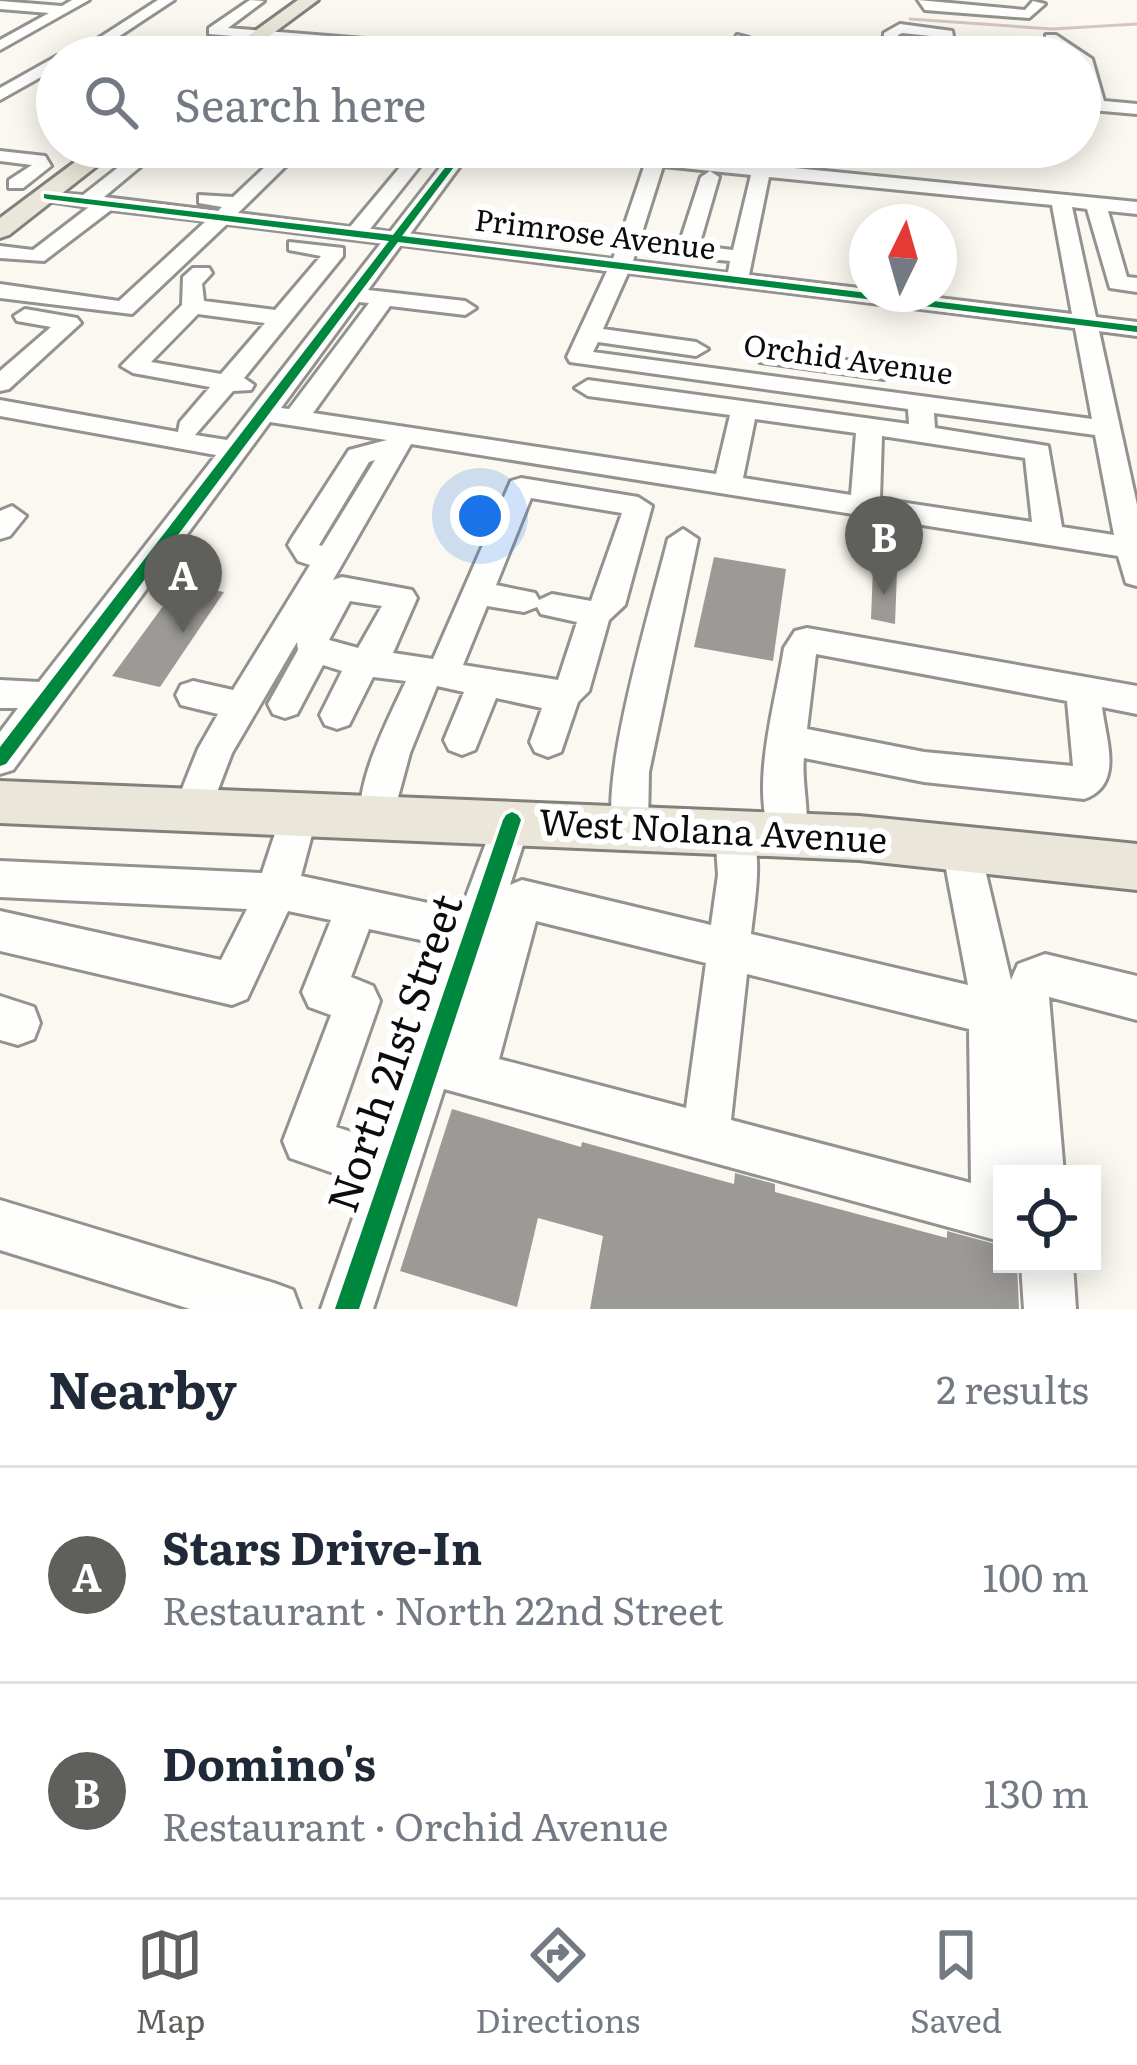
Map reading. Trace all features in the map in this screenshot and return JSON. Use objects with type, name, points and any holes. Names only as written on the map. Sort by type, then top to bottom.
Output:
[{"type":"main road","points":[[259,36],[307,2]]},
{"type":"main road","points":[[6,221],[47,196],[71,168]]},
{"type":"main road","name":"West Nolana Avenue","points":[[0,802],[788,834],[1137,867]]},
{"type":"street","points":[[247,0],[307,2]]},
{"type":"street","points":[[925,0],[925,6],[1029,14],[1039,2]]},
{"type":"street","points":[[975,0],[1039,2]]},
{"type":"street","points":[[257,1],[213,26],[297,36]]},
{"type":"street","points":[[0,5],[141,16]]},
{"type":"street","points":[[109,36],[141,16],[170,8]]},
{"type":"street","points":[[158,28],[170,8]]},
{"type":"street","points":[[0,46],[84,12],[121,23],[104,36]]},
{"type":"street","points":[[891,36],[900,28],[946,36]]},
{"type":"street","points":[[0,32],[22,34]]},
{"type":"street","points":[[24,64],[36,64]]},
{"type":"street","points":[[0,95],[36,75]]},
{"type":"street","points":[[1101,99],[1137,109]]},
{"type":"street","points":[[0,138],[36,142]]},
{"type":"street","points":[[0,156],[35,162]]},
{"type":"street","points":[[16,184],[35,162]]},
{"type":"street","points":[[5,267],[37,257],[133,168]]},
{"type":"street","points":[[120,317],[274,168]]},
{"type":"street","points":[[361,226],[408,168]]},
{"type":"street","points":[[0,759],[449,168]]},
{"type":"street","points":[[653,168],[584,345],[696,349]]},
{"type":"street","points":[[732,168],[1137,208]]},
{"type":"street","points":[[710,177],[687,250],[739,267],[761,171]]},
{"type":"street","name":"Primrose Avenue","points":[[47,196],[230,210],[361,226],[395,239],[619,264],[739,267],[1137,328]]},
{"type":"street","points":[[201,273],[191,282],[193,306],[133,366],[228,383],[296,418],[398,444],[728,485],[1048,535],[1134,561],[1060,202]]},
{"type":"street","points":[[96,203],[204,235],[336,252],[189,428]]},
{"type":"street","points":[[1077,279],[1127,284],[1096,205]]},
{"type":"street","points":[[311,283],[465,308]]},
{"type":"street","points":[[0,291],[167,332]]},
{"type":"street","points":[[296,418],[384,298]]},
{"type":"street","points":[[193,306],[282,318]]},
{"type":"street","points":[[0,312],[69,323],[0,384]]},
{"type":"street","points":[[256,349],[352,342]]},
{"type":"street","name":"Orchid Avenue","points":[[584,345],[734,378],[823,377],[921,404],[1109,430]]},
{"type":"street","points":[[769,357],[823,377],[884,372]]},
{"type":"street","points":[[728,485],[734,378]]},
{"type":"street","points":[[588,388],[1038,452],[1048,535]]},
{"type":"street","points":[[921,404],[922,434]]},
{"type":"street","points":[[0,408],[235,450]]},
{"type":"street","points":[[865,506],[869,427]]},
{"type":"street","points":[[193,809],[216,749],[332,558],[338,517],[359,483],[398,444]]},
{"type":"street","points":[[316,648],[369,660],[435,673],[484,683],[563,696],[572,691],[595,614],[609,605],[638,506],[521,487],[477,593],[435,673],[392,753],[377,815]]},
{"type":"street","points":[[629,826],[631,772],[683,539]]},
{"type":"street","points":[[285,704],[316,648],[313,638],[342,588],[395,594],[401,605],[338,715]]},
{"type":"street","points":[[477,593],[595,614]]},
{"type":"street","points":[[788,834],[783,783],[800,648],[807,640],[1137,700]]},
{"type":"street","points":[[462,740],[484,683]]},
{"type":"street","points":[[789,740],[924,766],[1084,783],[1092,777],[1082,689]]},
{"type":"street","points":[[0,694],[48,696]]},
{"type":"street","points":[[193,695],[245,706]]},
{"type":"street","points":[[548,742],[563,696]]},
{"type":"street","points":[[0,931],[232,984],[277,892],[299,812]]},
{"type":"street","name":"North 21st Street","points":[[347,1309],[395,1170],[451,1068],[474,932],[512,820]]},
{"type":"street","points":[[706,1137],[738,875],[734,831]]},
{"type":"street","points":[[961,848],[969,901],[989,968],[996,1215],[451,1068],[522,899],[990,1012]]},
{"type":"street","points":[[0,879],[277,892],[474,932]]},
{"type":"street","points":[[357,907],[324,992],[358,1000],[307,1141],[395,1170]]},
{"type":"street","points":[[1039,1165],[1027,993],[1033,979],[1045,975],[1137,998]]},
{"type":"street","points":[[0,1225],[274,1309]]},
{"type":"street","points":[[1047,1273],[1050,1309]]},
{"type":"building","points":[[714,557],[786,569],[773,661],[694,647]]},
{"type":"building","points":[[873,567],[897,571],[895,624],[871,619]]},
{"type":"building","points":[[183,584],[224,592],[160,687],[112,676],[177,587]]},
{"type":"building","points":[[452,1109],[734,1184],[735,1173],[775,1184],[775,1192],[947,1238],[947,1231],[993,1243],[993,1273],[1017,1273],[1019,1309],[590,1309],[603,1236],[538,1218],[517,1307],[400,1271]]},
{"type":"railway","points":[[910,19],[1052,29],[1137,24]]},
{"type":"cycle path","points":[[0,759],[449,168]]},
{"type":"cycle path","points":[[47,196],[1137,329]]},
{"type":"cycle path","points":[[347,1309],[512,820]]},
{"type":"place","name":"Domino's","points":[[884,595]]},
{"type":"place","name":"Stars Drive-In","points":[[183,633]]}]
